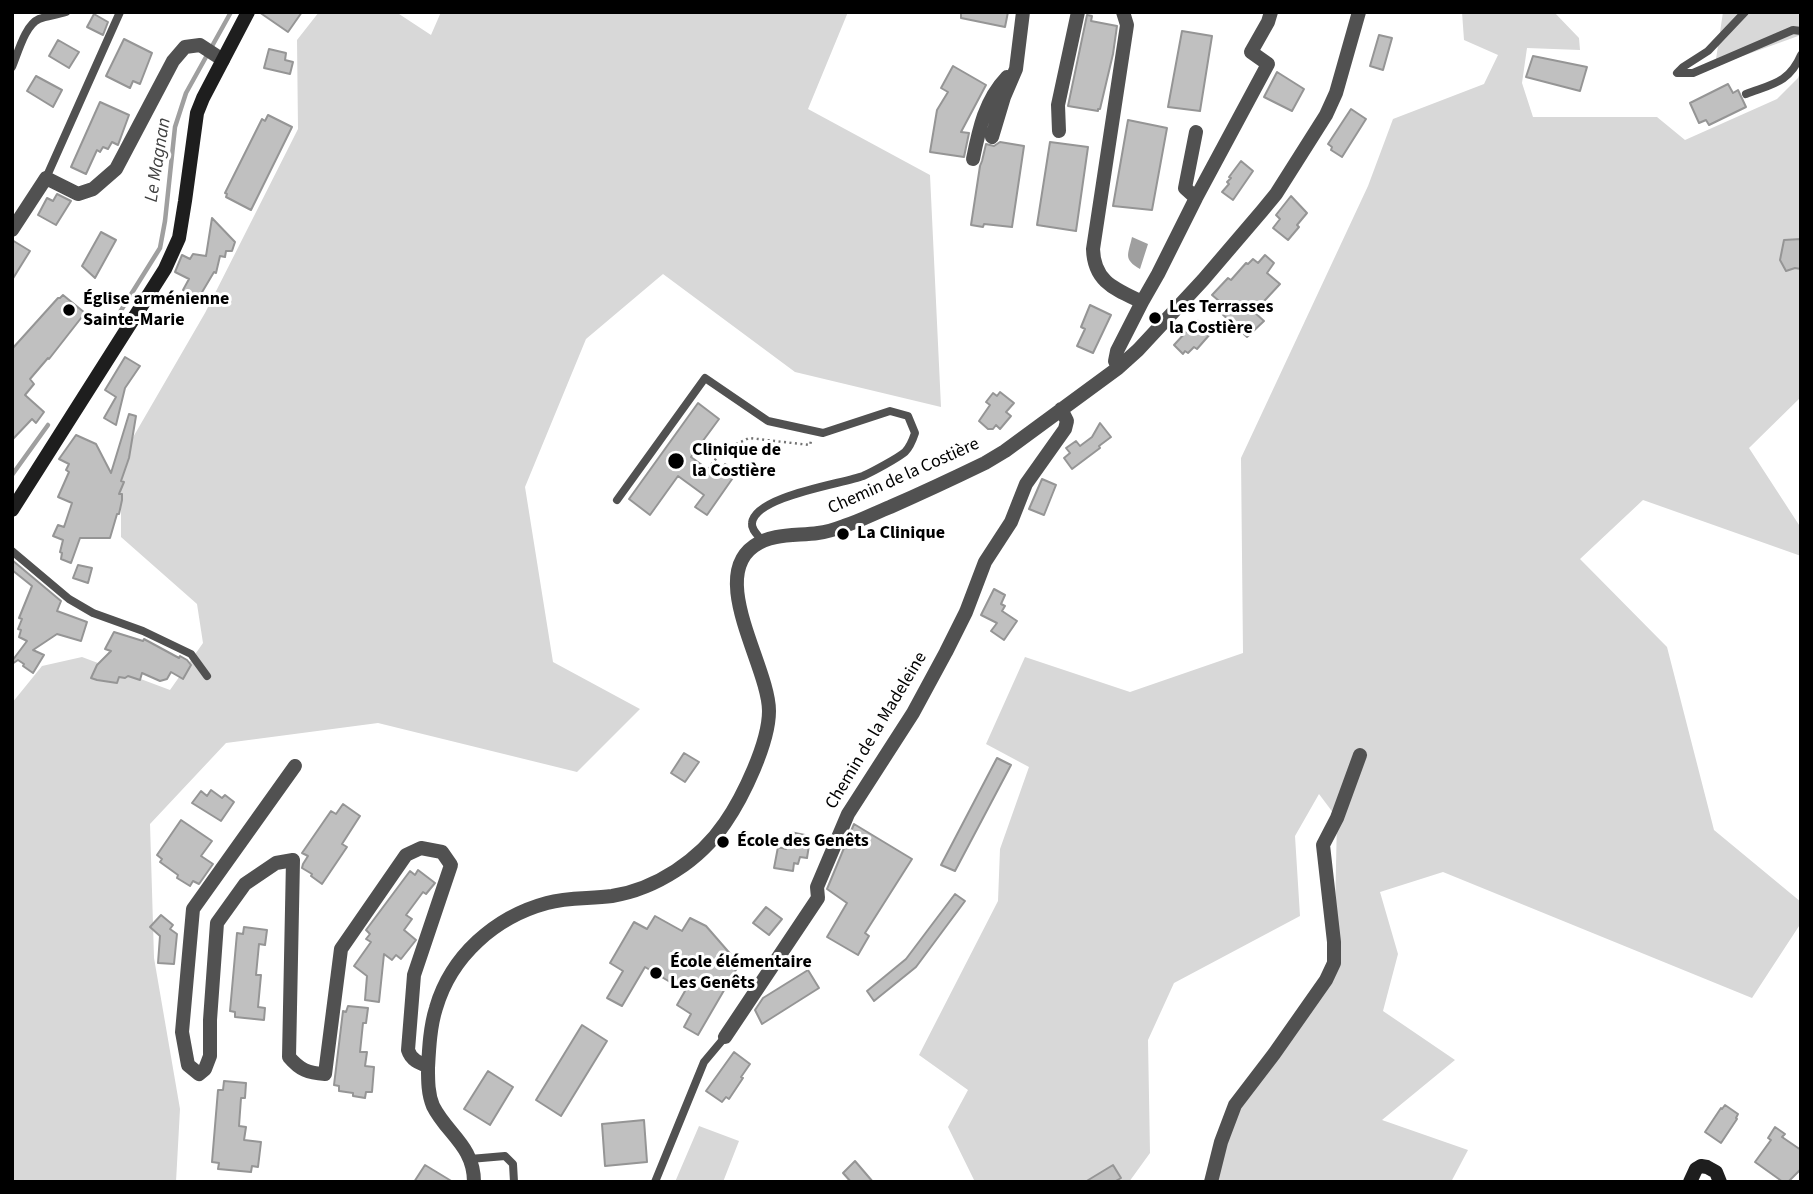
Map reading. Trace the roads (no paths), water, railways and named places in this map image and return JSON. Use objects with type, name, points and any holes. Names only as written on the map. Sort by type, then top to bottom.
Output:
[{"type":"street","points":[[12,510],[165,269],[178,238],[197,113],[219,57],[248,12]]},
{"type":"street","points":[[992,137],[1016,69],[1023,12]]},
{"type":"street","points":[[1059,131],[1058,105],[1078,12]]},
{"type":"street","points":[[1124,12],[1128,25],[1093,262],[1105,282],[1142,302]]},
{"type":"street","points":[[1118,368],[1115,356],[1268,64],[1251,52],[1271,12]]},
{"type":"street","name":"Chemin de la Costière","points":[[762,541],[842,527],[942,484],[994,458],[1118,368],[1161,326],[1276,194],[1326,115],[1336,93],[1359,12]]},
{"type":"street","points":[[12,230],[46,178],[78,194],[93,189],[116,169],[173,61],[185,47],[200,45],[219,57]]},
{"type":"street","points":[[974,159],[979,128],[990,100],[1004,79],[1016,69]]},
{"type":"street","points":[[1196,132],[1185,188],[1196,198]]},
{"type":"street","name":"Chemin de la Madeleine","points":[[725,1037],[818,898],[817,887],[848,814],[913,713],[966,612],[985,562],[1011,522],[1026,484],[1065,429],[1067,421],[1061,409]]},
{"type":"street","points":[[474,1182],[465,1147],[433,1104],[428,1086],[435,1010],[446,983],[460,960],[485,935],[514,916],[546,903],[568,898],[612,896],[652,883],[690,860],[725,823],[757,758],[769,715],[763,677],[738,603],[736,583],[738,568],[744,556],[762,541]]},
{"type":"street","points":[[1211,1182],[1221,1142],[1235,1105],[1319,991],[1334,963],[1323,845],[1337,818],[1360,755]]},
{"type":"street","points":[[295,766],[192,909],[182,1032],[188,1065],[199,1074],[205,1069],[210,1056],[210,1020],[218,923],[245,884],[276,863],[293,860],[289,1057],[297,1067],[325,1074],[341,949],[406,855],[421,848],[442,852],[451,865],[414,975],[408,1050],[416,1062],[428,1066]]},
{"type":"street","points":[[1690,1182],[1696,1169],[1701,1166],[1716,1172],[1720,1182]]},
{"type":"lane","points":[[12,67],[33,22],[51,12]]},
{"type":"lane","points":[[42,18],[66,12]]},
{"type":"lane","points":[[46,178],[120,12]]},
{"type":"lane","points":[[1745,12],[1708,51],[1677,73],[1693,73],[1793,30],[1801,31]]},
{"type":"lane","points":[[1746,94],[1785,79],[1796,68],[1801,55]]},
{"type":"lane","points":[[617,500],[705,378],[768,421],[812,431],[824,433],[890,411],[908,416],[915,433],[905,452],[863,476],[794,494],[765,506],[752,522],[752,528],[762,541]]},
{"type":"lane","points":[[12,551],[69,599],[93,613],[143,631],[191,654],[207,676]]},
{"type":"lane","name":"Chemin de la Madeleine","points":[[655,1182],[704,1062],[725,1037]]},
{"type":"lane","points":[[470,1159],[505,1156],[513,1164],[514,1182]]},
{"type":"waterway","name":"Le Magnan","points":[[120,312],[160,248],[175,127],[186,93],[231,12]]},
{"type":"waterway","name":"Le Magnan","points":[[12,475],[48,425]]},
{"type":"place","name":"Église arménienne Sainte-Marie","points":[[69,310]]},
{"type":"place","name":"Les Terrasses la Costière","points":[[1155,318]]},
{"type":"place","name":"Clinique de la Costière","points":[[676,461]]},
{"type":"place","name":"La Clinique","points":[[843,534]]},
{"type":"place","name":"École des Genêts","points":[[723,842]]},
{"type":"place","name":"École élémentaire Les Genêts","points":[[656,973]]}]
